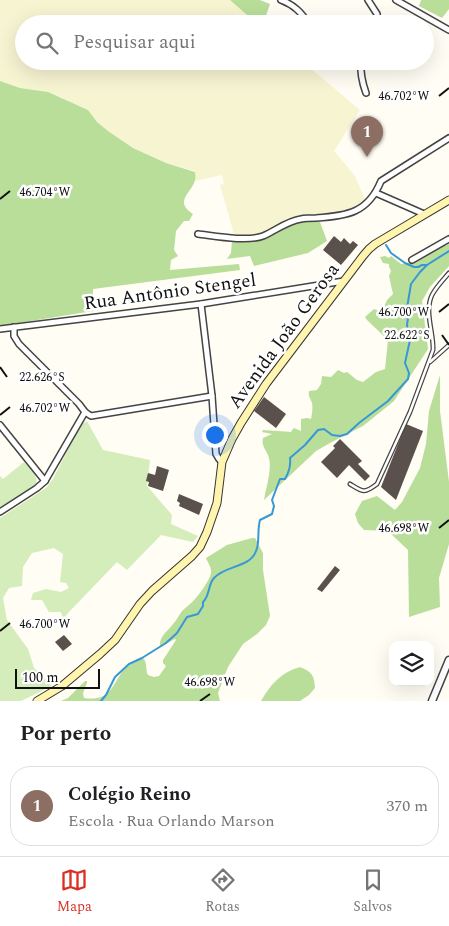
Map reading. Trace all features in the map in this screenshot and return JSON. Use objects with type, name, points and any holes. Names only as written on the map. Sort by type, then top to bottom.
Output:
[{"type":"main road","name":"Avenida João Gerosa","points":[[37,701],[62,686],[115,640],[140,604],[200,547],[217,503],[222,462],[232,439],[266,384],[369,249],[449,200]]},
{"type":"street","points":[[281,0],[291,4],[303,15]]},
{"type":"street","points":[[368,0],[376,15]]},
{"type":"street","points":[[396,0],[422,15]]},
{"type":"street","points":[[434,22],[449,30]]},
{"type":"street","points":[[360,70],[366,93]]},
{"type":"street","points":[[198,234],[251,239],[301,218],[336,216],[352,212],[363,206],[376,193],[380,181],[449,138]]},
{"type":"street","points":[[376,193],[424,214]]},
{"type":"street","points":[[412,260],[449,239]]},
{"type":"street","name":"Rua Antônio Stengel","points":[[0,329],[201,304],[344,281]]},
{"type":"street","points":[[201,304],[212,396],[216,454],[222,462]]},
{"type":"street","points":[[14,327],[14,336],[18,344],[91,416],[212,396]]},
{"type":"street","points":[[0,512],[45,481],[85,412]]},
{"type":"street","points":[[0,425],[45,481]]},
{"type":"street","points":[[432,701],[449,660]]},
{"type":"lane","points":[[350,484],[362,492],[368,491],[377,484],[410,412],[429,363],[434,344],[429,314],[430,302],[434,293],[449,273]]},
{"type":"lane","points":[[429,363],[449,345]]},
{"type":"shaded area","points":[[0,0],[230,0],[247,15],[15,15],[15,70],[313,70],[360,110],[334,151],[355,176],[365,200],[357,206],[339,213],[293,217],[263,233],[252,236],[234,234],[220,185],[224,184],[222,175],[195,181],[195,171],[166,163],[133,148],[97,122],[88,110],[48,92],[20,88],[0,81]]},
{"type":"green space","points":[[230,0],[260,0],[270,4],[266,15],[247,15]]},
{"type":"green space","points":[[421,0],[449,0],[449,9],[442,18],[419,6]]},
{"type":"green space","points":[[0,81],[20,88],[48,92],[88,110],[97,122],[133,148],[166,163],[195,172],[195,180],[184,201],[184,205],[193,214],[189,221],[184,221],[176,231],[174,250],[178,256],[171,260],[170,270],[239,264],[240,270],[93,289],[93,311],[0,326]]},
{"type":"green space","points":[[301,221],[320,222],[327,241],[308,253],[254,266],[250,256],[227,259],[231,253],[232,240],[260,239]]},
{"type":"green space","points":[[449,244],[449,266],[430,287],[422,301],[428,349],[394,401],[363,426],[316,451],[264,500],[270,463],[263,446],[263,438],[272,434],[262,432],[263,430],[292,432],[294,428],[301,431],[301,419],[311,419],[312,403],[309,391],[317,390],[321,384],[322,376],[331,377],[338,370],[344,373],[347,372],[363,382],[376,372],[385,369],[388,340],[365,317],[374,309],[382,312],[387,300],[393,294],[389,276],[391,271],[389,264],[383,263],[380,257],[385,256],[389,258],[391,256],[401,264],[412,262],[442,245]]},
{"type":"green space","points":[[440,375],[440,411],[449,482],[449,544],[439,578],[440,607],[409,617],[408,550],[388,531],[364,530],[358,523],[355,514],[362,501],[377,496],[395,510],[402,502],[420,468],[426,444],[429,411]]},
{"type":"green space","points":[[87,421],[103,450],[150,460],[147,486],[172,515],[171,524],[198,536],[193,542],[161,535],[127,570],[117,562],[63,620],[61,612],[49,612],[42,600],[31,600],[33,593],[46,589],[61,592],[69,588],[66,583],[60,582],[63,554],[54,548],[32,553],[23,567],[22,586],[9,588],[3,598],[7,620],[28,649],[34,668],[52,686],[21,701],[0,701],[0,518],[46,488],[53,479],[78,430]]},
{"type":"green space","points":[[24,462],[35,476],[36,486],[0,507],[0,476],[3,479]]},
{"type":"green space","points":[[255,538],[263,553],[263,570],[270,616],[266,625],[243,644],[228,667],[218,693],[220,701],[61,701],[68,698],[85,681],[87,683],[83,693],[84,698],[98,698],[107,694],[124,670],[133,662],[143,658],[148,675],[159,676],[166,666],[163,660],[176,640],[160,647],[161,640],[182,611],[199,595],[209,579],[211,571],[206,558],[227,545]]},
{"type":"green space","points":[[300,667],[310,672],[314,680],[315,688],[309,695],[300,701],[261,701],[277,680],[287,672]]},
{"type":"building","points":[[334,236],[341,242],[344,238],[350,244],[353,241],[358,245],[341,265],[323,250]]},
{"type":"building","points":[[264,397],[286,414],[276,428],[254,411]]},
{"type":"building","points":[[406,424],[423,431],[396,500],[381,487]]},
{"type":"building","points":[[340,439],[362,461],[358,464],[370,476],[365,481],[349,465],[337,478],[321,462],[335,448],[333,446]]},
{"type":"building","points":[[157,466],[169,470],[163,491],[148,486],[149,482],[146,481],[148,473],[155,475]]},
{"type":"building","points":[[179,494],[203,504],[199,515],[179,506],[180,503],[177,501]]},
{"type":"building","points":[[335,566],[340,570],[322,592],[317,589]]},
{"type":"building","points":[[64,635],[72,644],[63,651],[55,642]]},
{"type":"waterway","points":[[386,245],[391,253],[414,267],[427,265],[449,251]]},
{"type":"waterway","points":[[101,701],[115,677],[129,664],[166,643],[177,633],[187,617],[198,614],[214,578],[249,561],[253,557],[258,544],[260,520],[272,514],[274,506],[272,500],[280,479],[285,479],[288,474],[290,458],[318,430],[324,429],[332,435],[340,436],[347,434],[388,401],[408,379],[409,373],[405,363],[410,340],[407,325],[411,313],[407,308],[411,284],[427,265]]},
{"type":"place","name":"Colégio Reino","points":[[367,157]]}]
